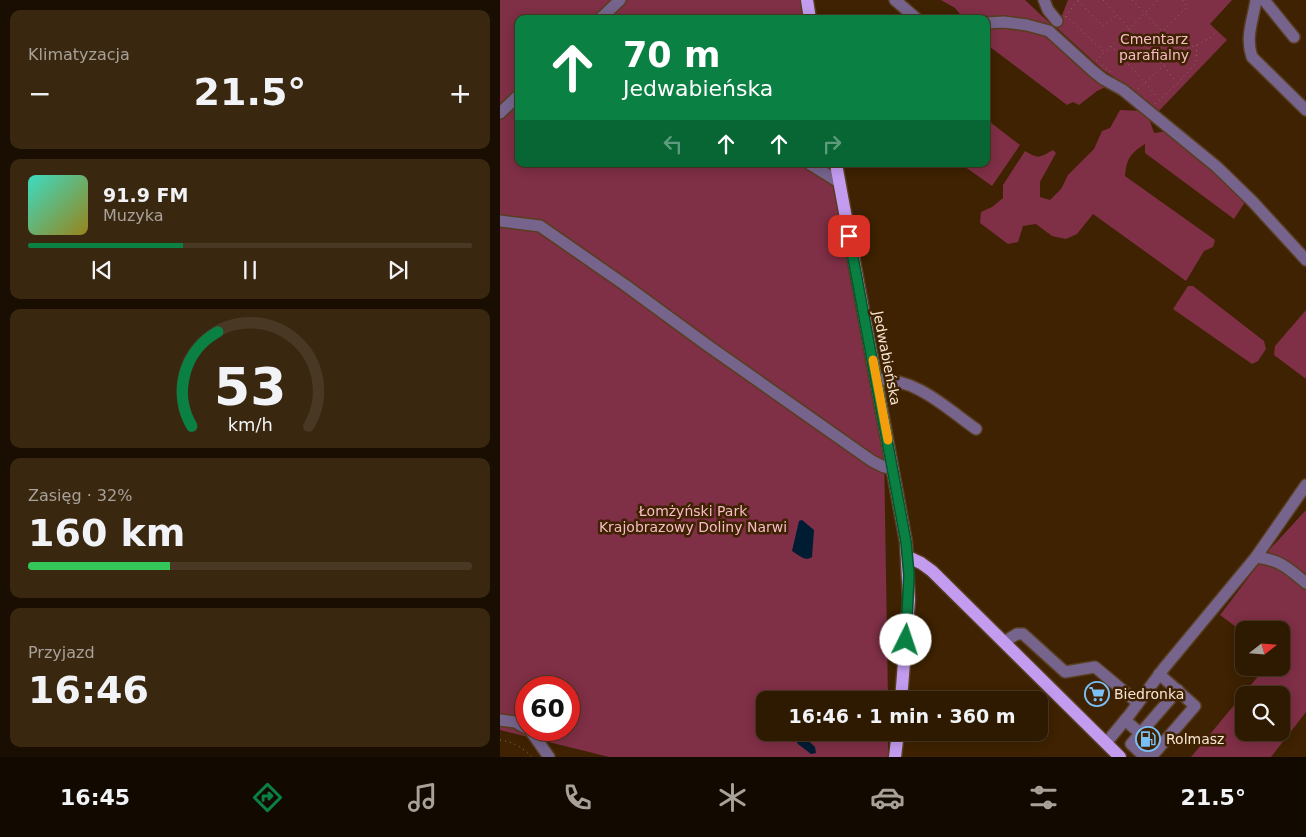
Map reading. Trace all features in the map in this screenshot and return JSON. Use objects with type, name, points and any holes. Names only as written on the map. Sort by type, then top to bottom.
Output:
[{"type":"main road","points":[[806,0],[809,15]]},
{"type":"main road","name":"Jedwabieńska","points":[[836,167],[908,558],[909,608],[902,691]]},
{"type":"main road","points":[[908,558],[921,563],[932,571],[1120,757]]},
{"type":"main road","points":[[895,757],[897,741]]},
{"type":"street","points":[[604,15],[620,0]]},
{"type":"street","points":[[895,0],[912,15]]},
{"type":"street","points":[[1044,0],[1048,10],[1062,19]]},
{"type":"street","points":[[1256,0],[1248,36],[1248,46],[1252,57],[1306,110]]},
{"type":"street","points":[[1264,0],[1294,37]]},
{"type":"street","points":[[990,23],[1004,22],[1027,25],[1049,31],[1102,79],[1123,90],[1217,167],[1253,202],[1306,260]]},
{"type":"street","points":[[500,112],[515,99]]},
{"type":"street","points":[[815,167],[839,182]]},
{"type":"street","points":[[500,221],[540,226],[864,455],[884,467],[893,469]]},
{"type":"street","points":[[876,379],[895,380],[921,389],[976,429]]},
{"type":"street","points":[[1106,743],[1159,674],[1256,557],[1306,486]]},
{"type":"street","points":[[1256,557],[1272,559],[1306,582]]},
{"type":"street","points":[[1004,642],[1016,634],[1023,634],[1062,670],[1068,672],[1095,667],[1138,703]]},
{"type":"street","points":[[1125,720],[1140,734],[1154,753],[1196,706],[1159,674]]},
{"type":"street","points":[[1145,757],[1131,744],[1178,690]]},
{"type":"street","points":[[500,720],[515,722]]},
{"type":"street","points":[[538,741],[549,757]]},
{"type":"path","points":[[1104,52],[1062,19],[1078,0],[1103,26],[1117,15]]},
{"type":"path","points":[[1103,0],[1164,65],[1174,79]]},
{"type":"path","points":[[1132,0],[1181,50]]},
{"type":"path","points":[[1096,61],[1158,0]]},
{"type":"path","points":[[1164,31],[1188,7],[1183,0]]},
{"type":"path","points":[[1137,90],[1181,50],[1197,45],[1210,38],[1217,31]]},
{"type":"path","points":[[1154,105],[1196,63],[1197,45]]},
{"type":"path","points":[[1110,46],[1158,98]]},
{"type":"path","points":[[1102,65],[1115,75]]},
{"type":"path","points":[[500,740],[514,743],[532,757]]},
{"type":"green space","name":"Łomżyński Park Krajobrazowy Doliny Narwi","points":[[500,0],[809,0],[811,15],[515,15],[515,167],[834,167],[884,449],[888,691],[756,691],[756,741],[888,741],[888,757],[609,757],[544,741],[580,741],[580,676],[515,676],[515,734],[500,730]]},
{"type":"green space","points":[[941,0],[1025,0],[1100,70],[1108,86],[1097,91],[1079,105],[1073,102],[1067,105],[990,47],[990,15],[961,15],[955,8]]},
{"type":"green space","name":"Cmentarz parafialny","points":[[1068,0],[1232,0],[1210,24],[1227,40],[1156,114],[1119,80],[1103,70],[1057,28]]},
{"type":"green space","points":[[1120,110],[1143,111],[1149,118],[1154,133],[1168,131],[1247,199],[1234,219],[1145,153],[1145,144],[1130,157],[1125,176],[1215,240],[1213,247],[1204,251],[1186,281],[1093,214],[1077,234],[1066,239],[1052,236],[1036,224],[1023,226],[1018,242],[1008,244],[980,223],[981,212],[992,207],[1003,198],[1003,185],[1025,151],[1039,157],[1053,150],[1056,153],[1040,182],[1040,197],[1050,200],[1061,189],[1068,175],[1094,149],[1102,131],[1110,128]]},
{"type":"green space","points":[[990,122],[1020,145],[992,186],[965,167],[990,167]]},
{"type":"green space","points":[[1188,286],[1193,286],[1264,341],[1266,349],[1258,361],[1252,364],[1173,309]]},
{"type":"green space","points":[[1306,310],[1306,379],[1274,355],[1275,346]]},
{"type":"green space","points":[[1306,510],[1306,712],[1290,733],[1290,686],[1250,686],[1258,676],[1290,676],[1290,621],[1235,621],[1235,626],[1220,615],[1270,549]]},
{"type":"green space","points":[[1235,704],[1235,741],[1283,741],[1271,757],[1191,757]]},
{"type":"water","points":[[802,520],[814,530],[812,557],[807,559],[792,551],[799,521]]},
{"type":"water","points":[[796,741],[809,741],[815,747],[816,753],[811,754]]},
{"type":"slow traffic","points":[[873,360],[888,440]]},
{"type":"place","name":"Biedronka","points":[[1097,694]]},
{"type":"place","name":"Rolmasz","points":[[1148,739]]},
{"type":"route","points":[[849,236],[906,542],[909,600],[906,640]]}]
